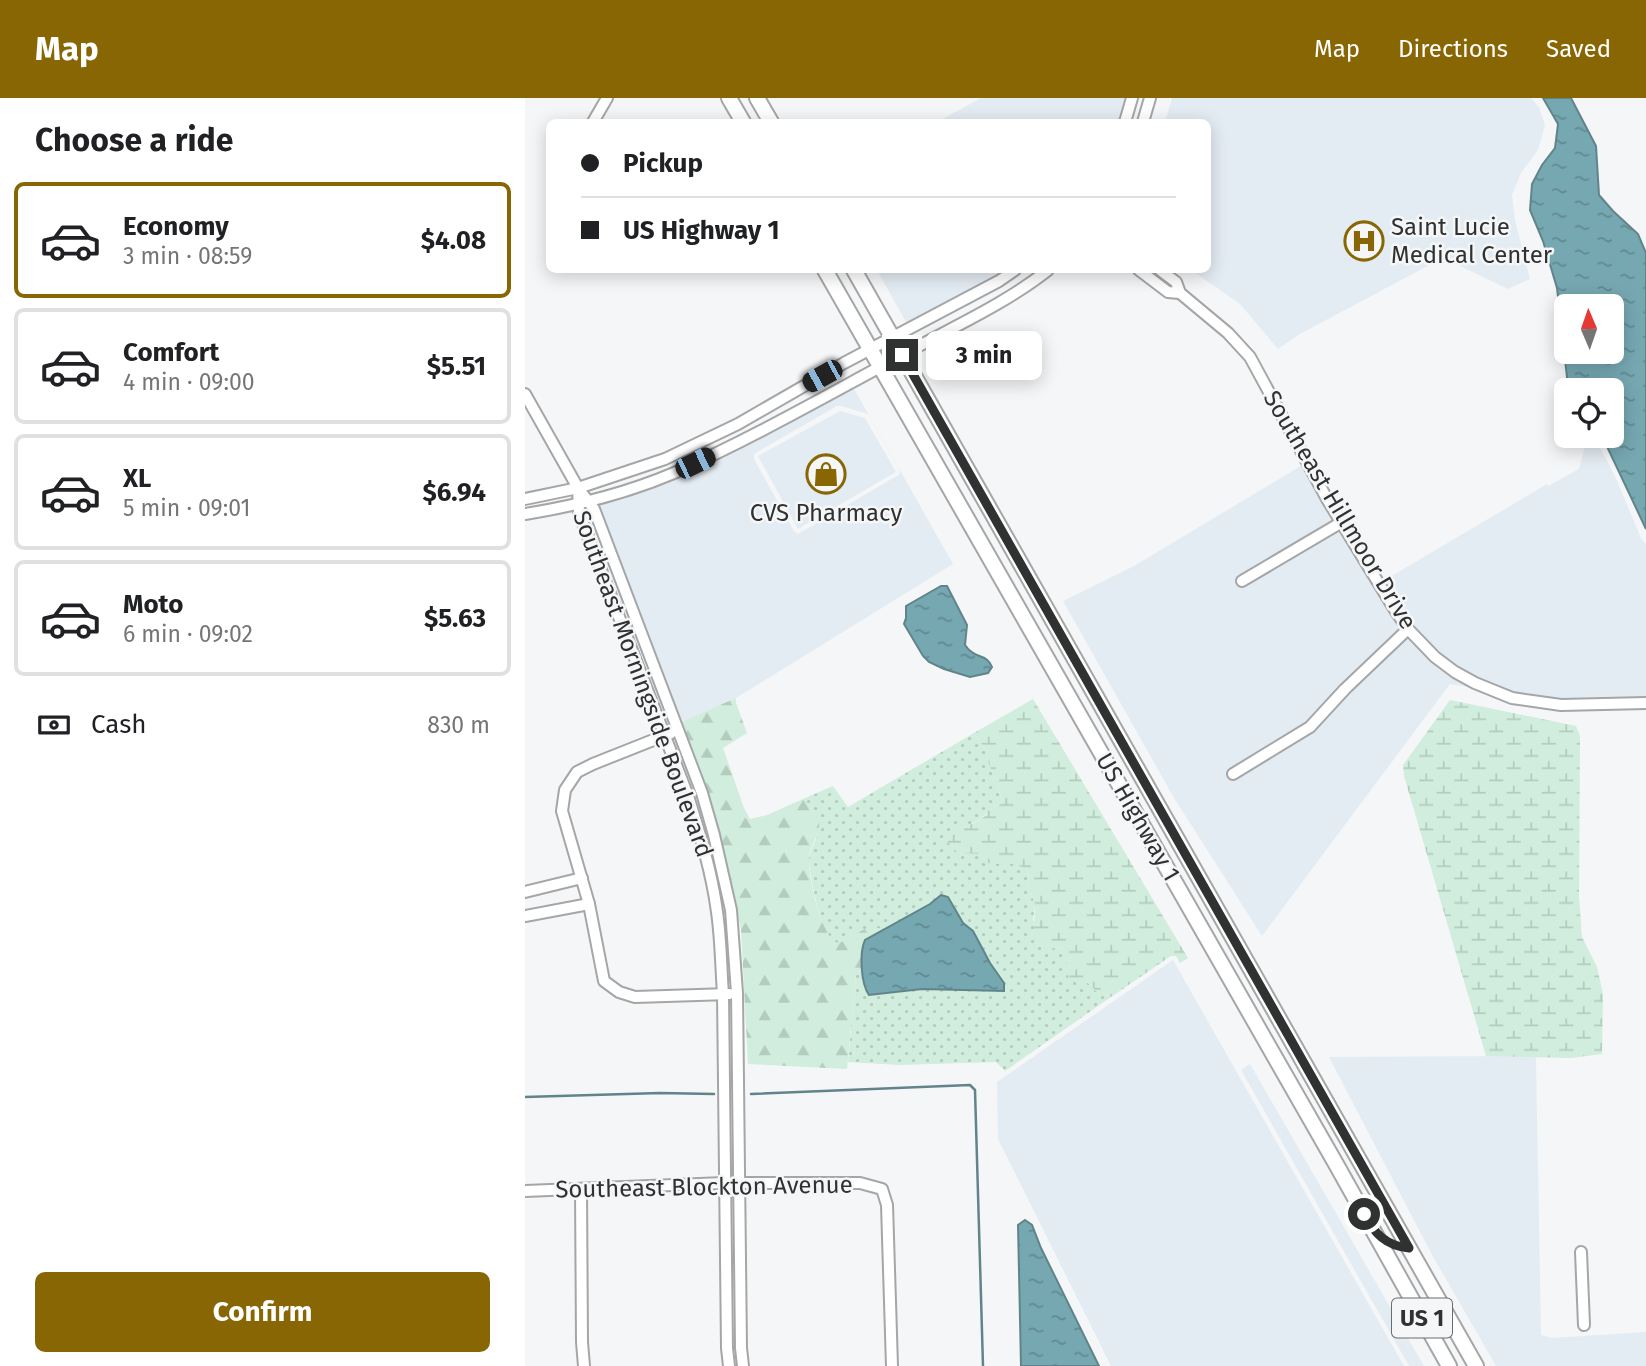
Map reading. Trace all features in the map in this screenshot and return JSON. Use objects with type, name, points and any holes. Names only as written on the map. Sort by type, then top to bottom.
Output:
[{"type":"main road","points":[[729,98],[741,119]]},
{"type":"main road","points":[[757,98],[769,119]]},
{"type":"main road","name":"US Highway 1","points":[[827,273],[1449,1366]]},
{"type":"main road","name":"US Highway 1","points":[[856,273],[1476,1366]]},
{"type":"main road","points":[[1115,777],[1137,793],[1152,794]]},
{"type":"main road","points":[[1133,808],[1146,807],[1165,817]]},
{"type":"main road","points":[[1374,1233],[1395,1245],[1409,1248]]},
{"type":"main road","points":[[1394,1270],[1409,1271],[1429,1283]]},
{"type":"street","points":[[595,119],[607,98]]},
{"type":"street","points":[[1126,119],[1132,98]]},
{"type":"street","points":[[1144,119],[1150,98]]},
{"type":"street","points":[[525,499],[578,488],[665,459],[737,424],[1011,273]]},
{"type":"street","points":[[525,514],[557,509],[672,474],[880,367],[1003,300],[1044,273]]},
{"type":"street","name":"Southeast Hillmoor Drive","points":[[1143,273],[1168,292],[1180,293]]},
{"type":"street","name":"Southeast Hillmoor Drive","points":[[1164,273],[1176,282],[1180,293],[1228,333],[1250,357],[1342,522],[1408,629],[1435,657],[1455,672],[1512,698],[1561,705],[1646,703]]},
{"type":"street","points":[[525,394],[578,488]]},
{"type":"street","name":"Southeast Morningside Boulevard","points":[[578,488],[582,502],[579,513],[688,796],[708,866],[717,912],[723,994],[729,1366]]},
{"type":"street","name":"Southeast Morningside Boulevard","points":[[582,502],[594,509],[702,793],[731,910],[737,993],[743,1366]]},
{"type":"street","points":[[1242,581],[1342,522]]},
{"type":"street","points":[[620,619],[633,615]]},
{"type":"street","points":[[1233,774],[1310,727],[1345,689],[1408,629]]},
{"type":"street","points":[[677,731],[577,772],[565,790],[562,811],[589,904],[604,981],[619,992],[635,997],[737,993]]},
{"type":"street","points":[[708,866],[721,863]]},
{"type":"street","points":[[525,892],[582,878]]},
{"type":"street","points":[[525,916],[589,904]]},
{"type":"street","name":"Southeast Blockton Avenue","points":[[525,1191],[724,1183],[860,1183],[882,1189],[887,1205],[892,1366]]},
{"type":"street","points":[[580,1189],[584,1366]]},
{"type":"street","points":[[1581,1252],[1584,1325]]},
{"type":"shaded area","points":[[981,98],[1127,98],[1121,119],[942,119]]},
{"type":"shaded area","name":"Saint Lucie Medical Center","points":[[1172,98],[1531,98],[1539,107],[1545,125],[1538,150],[1521,173],[1512,195],[1515,220],[1530,279],[1508,289],[1456,264],[1435,262],[1298,335],[1278,349],[1240,304],[1195,273],[1211,273],[1211,119],[1166,119]]},
{"type":"shaded area","points":[[879,273],[1002,273],[997,276],[907,324]]},
{"type":"shaded area","points":[[853,387],[953,564],[736,698],[679,723],[596,504]],"holes":[[[841,406],[868,414],[900,474],[798,534],[754,459],[754,454]]]},
{"type":"shaded area","points":[[840,411],[865,418],[896,472],[798,529],[758,456]]},
{"type":"shaded area","points":[[1585,448],[1600,448],[1646,544],[1646,698],[1561,700],[1513,693],[1457,668],[1411,625],[1331,496],[1312,460],[1385,580],[1547,484],[1548,486],[1579,469]]},
{"type":"shaded area","points":[[1304,464],[1391,613],[1475,688],[1450,684],[1262,936],[1174,798],[1063,601],[1134,566]]},
{"type":"shaded area","points":[[1173,960],[1404,1366],[1111,1366],[998,1139],[997,1082]]},
{"type":"shaded area","points":[[1329,1057],[1536,1057],[1541,1335],[1552,1338],[1646,1332],[1646,1366],[1496,1366],[1431,1253]]},
{"type":"shaded area","points":[[1250,1064],[1424,1366],[1409,1366],[1241,1070]]},
{"type":"green space","points":[[736,698],[747,733],[723,748],[750,819],[767,815],[803,799],[819,821],[809,866],[816,904],[831,938],[837,943],[866,929],[891,931],[856,975],[847,1069],[748,1064],[741,929],[718,834],[679,723]]},
{"type":"green space","points":[[1033,699],[1188,958],[1180,963],[1176,956],[1171,956],[1111,997],[1096,991],[1086,981],[1074,981],[1068,977],[1063,949],[1052,948],[1039,942],[1034,928],[1035,905],[1029,886],[1028,870],[1015,864],[990,864],[979,854],[958,853],[947,841],[955,832],[975,823],[989,810],[1002,803],[986,751],[974,733]]},
{"type":"green space","points":[[1450,700],[1576,726],[1580,736],[1579,897],[1582,937],[1597,967],[1603,994],[1602,1054],[1571,1058],[1486,1056],[1404,776],[1403,765]]},
{"type":"green space","points":[[974,733],[986,751],[1002,803],[947,841],[958,853],[979,854],[990,864],[1015,864],[1028,870],[1029,886],[1035,905],[1033,920],[1052,948],[1063,949],[1074,981],[1086,981],[1096,991],[1111,997],[1005,1071],[996,1062],[900,1065],[848,1062],[856,975],[880,948],[864,929],[851,939],[839,943],[830,937],[825,929],[809,859],[818,831],[818,822],[814,811],[803,799],[833,786],[848,807]]},
{"type":"water","points":[[1543,98],[1571,98],[1596,146],[1599,195],[1638,234],[1646,253],[1646,529],[1608,448],[1624,448],[1624,378],[1567,378],[1566,364],[1624,364],[1624,294],[1558,294],[1543,241],[1530,210],[1532,184],[1555,148],[1558,124]]},
{"type":"water","points":[[941,586],[947,586],[967,625],[965,645],[990,663],[992,667],[988,673],[970,677],[929,662],[904,624],[906,606]]},
{"type":"water","points":[[941,895],[948,897],[963,923],[973,931],[1004,983],[1004,991],[922,989],[869,995],[862,968],[865,940],[930,904]]},
{"type":"water","points":[[1025,1220],[1032,1225],[1099,1366],[1021,1366],[1018,1225]]},
{"type":"waterway","points":[[751,1094],[970,1085],[975,1090],[983,1366]]},
{"type":"waterway","points":[[525,1097],[714,1094]]},
{"type":"place","name":"Saint Lucie Medical Center","points":[[1364,241]]},
{"type":"place","name":"CVS Pharmacy","points":[[826,474]]},
{"type":"route","points":[[902,355],[1409,1248],[1395,1245],[1374,1233],[1364,1214]]}]
